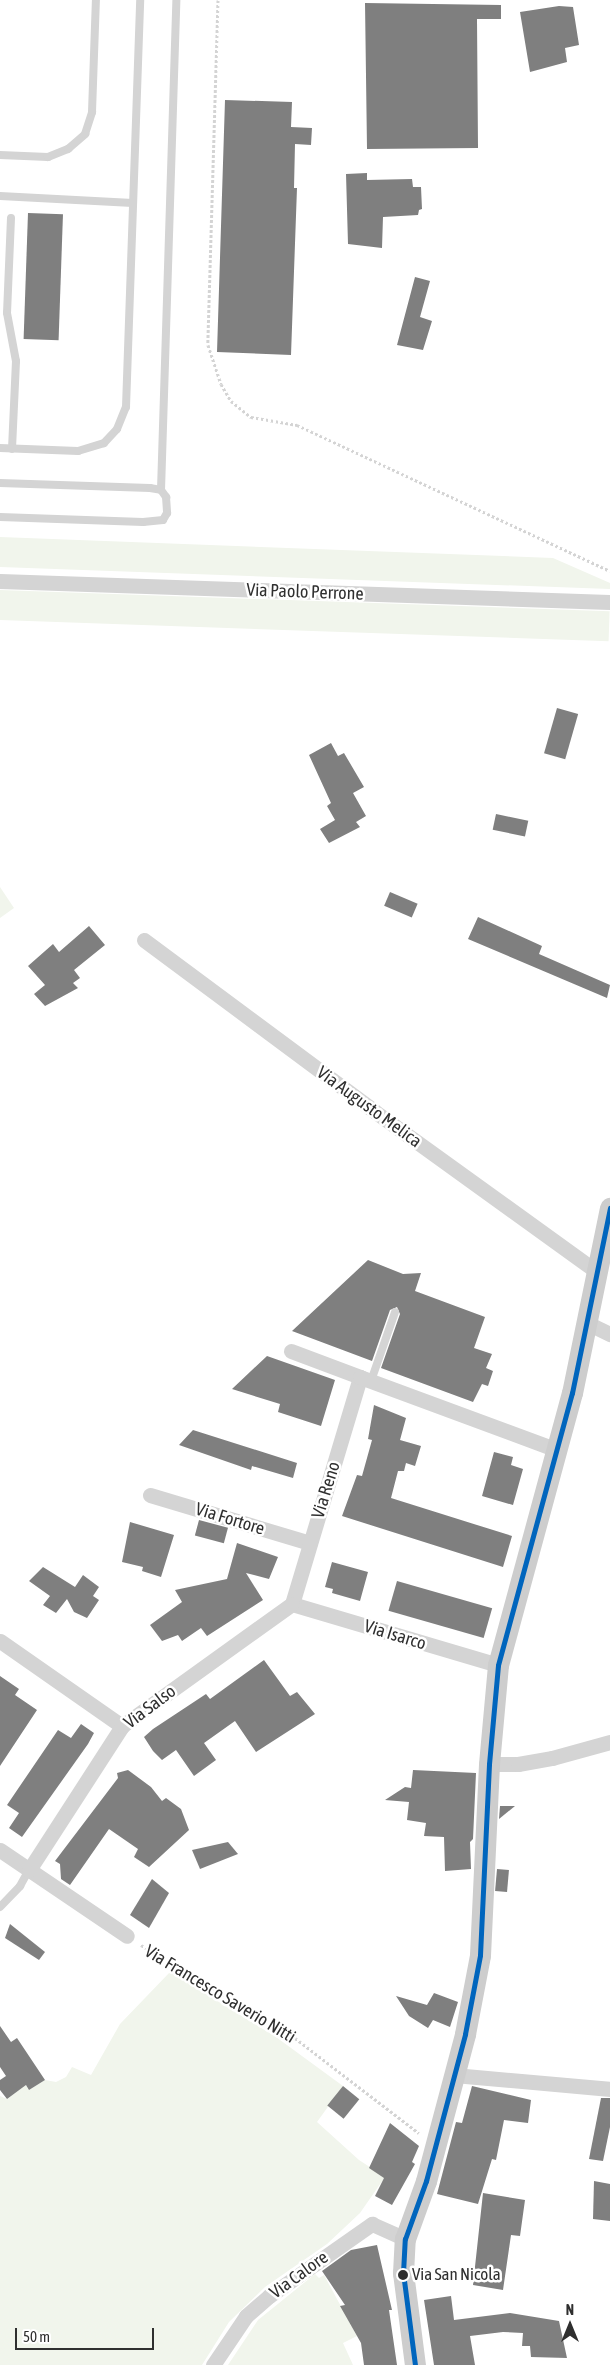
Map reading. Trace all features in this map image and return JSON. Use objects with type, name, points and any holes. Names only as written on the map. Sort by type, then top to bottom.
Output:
[{"type":"street","name":"Via Paolo Perrone","points":[[0,581],[610,602]]},
{"type":"street","name":"Via Augusto Melica","points":[[144,940],[374,1111],[596,1271]]},
{"type":"street","points":[[415,2365],[403,2273],[405,2238],[435,2146],[454,2075],[480,1955],[489,1764],[498,1665],[572,1393],[585,1322],[610,1208]]},
{"type":"street","points":[[585,1322],[610,1334]]},
{"type":"street","points":[[291,1351],[557,1450]]},
{"type":"street","name":"Via Reno","points":[[292,1604],[310,1543],[365,1379]]},
{"type":"street","name":"Via Fortore","points":[[150,1494],[310,1543]]},
{"type":"street","name":"Via Isarco","points":[[292,1604],[498,1665]]},
{"type":"street","name":"Via Salso","points":[[29,1870],[122,1726],[292,1604]]},
{"type":"street","points":[[0,1641],[122,1726]]},
{"type":"street","points":[[489,1764],[518,1764],[552,1758],[610,1742]]},
{"type":"street","name":"Via Francesco Saverio Nitti","points":[[0,1850],[127,1936]]},
{"type":"street","points":[[454,2075],[610,2089]]},
{"type":"street","name":"Via Calore","points":[[213,2365],[246,2316],[270,2296],[372,2224],[405,2238]]},
{"type":"lane","points":[[0,155],[48,157],[68,149],[85,134],[92,112],[96,0]]},
{"type":"lane","points":[[0,448],[78,451],[104,443],[118,428],[126,407],[140,0]]},
{"type":"lane","points":[[0,517],[163,520],[167,513],[166,497],[161,490],[176,0]]},
{"type":"lane","points":[[0,196],[133,203]]},
{"type":"lane","points":[[11,218],[7,314],[16,361],[12,449]]},
{"type":"lane","points":[[0,483],[161,490]]},
{"type":"lane","points":[[365,1379],[395,1312]]},
{"type":"lane","points":[[0,1907],[20,1886],[29,1870]]},
{"type":"path","points":[[218,0],[208,345],[221,384],[231,402],[251,416],[297,425],[610,571]]},
{"type":"path","name":"Via Francesco Saverio Nitti","points":[[127,1936],[295,2038],[435,2146]]},
{"type":"shaded area","points":[[0,537],[553,558],[610,583],[610,589],[0,567]]},
{"type":"shaded area","points":[[0,590],[610,611],[609,641],[0,620]]},
{"type":"shaded area","points":[[0,887],[14,908],[0,918]]},
{"type":"shaded area","points":[[170,1972],[276,2037],[343,2086],[317,2122],[359,2160],[385,2177],[360,2213],[327,2244],[265,2287],[229,2322],[202,2365],[0,2365],[0,2096],[7,2099],[26,2085],[29,2090],[45,2080],[56,2082],[66,2077],[72,2067],[91,2075],[120,2024]]},
{"type":"shaded area","points":[[315,2274],[319,2278],[324,2275],[357,2336],[343,2343],[353,2365],[228,2365],[258,2320]]},
{"type":"building","points":[[365,3],[501,5],[501,19],[477,19],[478,148],[367,149]]},
{"type":"building","points":[[559,6],[573,7],[579,45],[565,48],[567,62],[530,72],[520,12]]},
{"type":"building","points":[[225,100],[292,102],[291,127],[312,128],[311,145],[295,144],[294,188],[297,188],[291,355],[217,352]]},
{"type":"building","points":[[367,173],[367,180],[412,179],[413,187],[421,187],[422,209],[419,210],[418,215],[383,217],[382,248],[348,244],[346,174]]},
{"type":"building","points":[[28,213],[63,214],[59,340],[24,339]]},
{"type":"building","points":[[415,277],[430,281],[420,317],[432,321],[423,350],[397,345]]},
{"type":"building","points":[[557,708],[578,714],[565,759],[544,753]]},
{"type":"building","points":[[331,743],[338,756],[344,753],[364,787],[353,793],[366,816],[356,822],[360,827],[329,843],[320,829],[335,820],[327,806],[331,803],[309,755]]},
{"type":"building","points":[[496,814],[528,821],[525,837],[493,830]]},
{"type":"building","points":[[390,892],[418,904],[412,918],[384,906]]},
{"type":"building","points":[[478,917],[542,946],[539,954],[610,985],[607,998],[468,939]]},
{"type":"building","points":[[89,926],[105,945],[74,970],[80,978],[73,983],[78,988],[45,1006],[34,994],[45,985],[28,966],[53,944],[59,952]]},
{"type":"building","points":[[368,1260],[403,1274],[421,1273],[415,1291],[485,1317],[474,1348],[492,1354],[486,1368],[493,1371],[488,1386],[482,1384],[473,1402],[381,1368],[400,1314],[397,1307],[390,1310],[372,1361],[292,1331]]},
{"type":"building","points":[[267,1356],[335,1380],[321,1426],[278,1412],[280,1404],[232,1389]]},
{"type":"building","points":[[374,1405],[406,1418],[400,1440],[421,1446],[415,1466],[406,1463],[404,1471],[398,1471],[391,1498],[512,1536],[503,1567],[342,1516],[357,1475],[362,1476],[372,1440],[368,1439]]},
{"type":"building","points":[[193,1430],[297,1463],[293,1478],[252,1466],[251,1470],[179,1445]]},
{"type":"building","points":[[494,1452],[513,1457],[511,1465],[523,1469],[513,1505],[482,1496]]},
{"type":"building","points":[[199,1520],[228,1528],[224,1543],[195,1535]]},
{"type":"building","points":[[130,1522],[174,1535],[161,1577],[142,1571],[143,1567],[122,1562]]},
{"type":"building","points":[[237,1543],[278,1557],[269,1579],[246,1573],[263,1600],[207,1636],[201,1628],[182,1641],[178,1635],[162,1641],[150,1625],[182,1602],[175,1590],[227,1579]]},
{"type":"building","points":[[332,1562],[368,1572],[360,1601],[332,1593],[333,1589],[325,1587]]},
{"type":"building","points":[[43,1567],[75,1587],[83,1575],[99,1587],[93,1596],[99,1600],[87,1618],[74,1612],[67,1599],[56,1613],[43,1605],[50,1596],[29,1581]]},
{"type":"building","points":[[397,1581],[492,1608],[484,1638],[388,1611]]},
{"type":"building","points":[[264,1660],[290,1696],[297,1692],[315,1714],[256,1752],[235,1721],[204,1743],[216,1760],[194,1776],[176,1750],[162,1760],[153,1751],[144,1737],[153,1729],[206,1694],[210,1699]]},
{"type":"building","points":[[0,1676],[19,1689],[15,1695],[37,1710],[0,1766]]},
{"type":"building","points":[[81,1724],[94,1733],[22,1837],[9,1828],[19,1813],[7,1805],[58,1730],[71,1738]]},
{"type":"building","points":[[128,1770],[151,1787],[162,1801],[166,1798],[181,1809],[189,1830],[149,1867],[134,1857],[138,1849],[109,1829],[70,1885],[61,1879],[60,1864],[55,1861],[118,1778],[117,1773]]},
{"type":"building","points":[[413,1770],[476,1773],[473,1839],[470,1842],[471,1869],[445,1871],[444,1837],[424,1836],[426,1823],[407,1820],[409,1802],[385,1800],[405,1787],[411,1788]]},
{"type":"building","points":[[500,1806],[515,1806],[499,1819]]},
{"type":"building","points":[[228,1842],[238,1854],[200,1869],[192,1850]]},
{"type":"building","points":[[497,1869],[509,1870],[507,1892],[495,1891]]},
{"type":"building","points":[[152,1879],[169,1893],[149,1928],[130,1915]]},
{"type":"building","points":[[10,1924],[45,1952],[39,1960],[5,1938]]},
{"type":"building","points":[[434,1993],[458,2002],[450,2027],[433,2020],[428,2028],[409,2016],[396,1996],[427,2005]]},
{"type":"building","points":[[0,2026],[11,2042],[17,2038],[45,2080],[29,2090],[26,2085],[7,2099],[0,2090],[0,2080],[6,2076],[0,2067]]},
{"type":"building","points":[[343,2086],[359,2099],[344,2119],[327,2105]]},
{"type":"building","points":[[472,2086],[531,2100],[528,2123],[504,2120],[496,2160],[492,2159],[478,2204],[437,2194],[456,2122],[462,2123]]},
{"type":"building","points":[[601,2098],[610,2098],[610,2127],[603,2161],[589,2159]]},
{"type":"building","points":[[390,2123],[419,2146],[412,2162],[415,2164],[392,2205],[375,2196],[384,2178],[369,2168]]},
{"type":"building","points":[[594,2181],[610,2184],[610,2221],[593,2219]]},
{"type":"building","points":[[483,2193],[525,2200],[520,2236],[511,2235],[503,2290],[473,2285]]},
{"type":"building","points":[[377,2245],[392,2310],[389,2310],[397,2365],[364,2365],[361,2343],[340,2306],[345,2305],[322,2271],[351,2250]]},
{"type":"building","points":[[451,2296],[454,2320],[510,2313],[559,2321],[567,2358],[531,2357],[530,2346],[522,2346],[523,2333],[503,2332],[470,2336],[475,2365],[434,2365],[424,2300]]},
{"type":"transit line","points":[[415,2365],[403,2273],[405,2239],[426,2181],[465,2034],[480,1955],[489,1764],[498,1665],[572,1393],[610,1208]]},
{"type":"place","name":"Via San Nicola","points":[[403,2275]]}]
